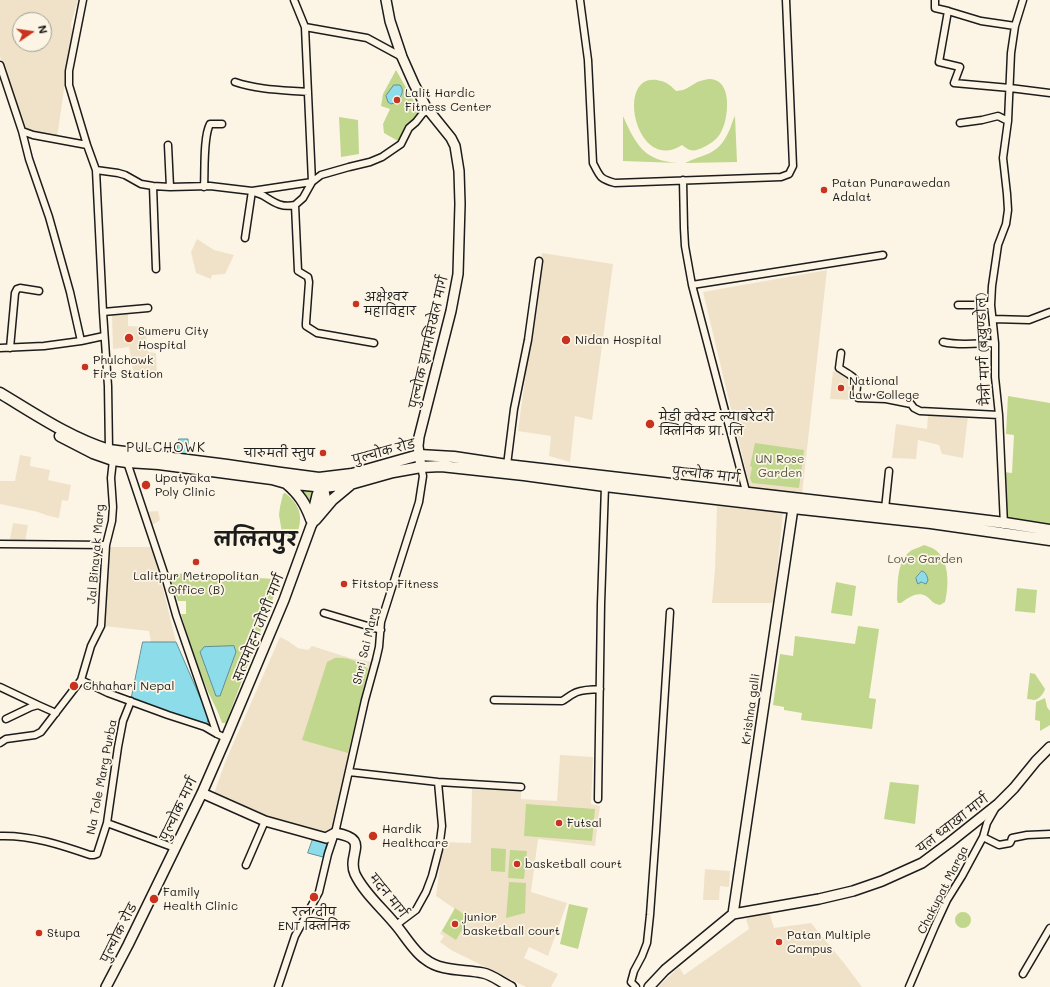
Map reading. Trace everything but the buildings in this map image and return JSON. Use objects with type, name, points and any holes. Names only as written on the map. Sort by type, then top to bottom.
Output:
[{"type":"main road","points":[[0,394],[70,434],[109,450],[280,473],[340,485],[354,483]]},
{"type":"main road","points":[[0,401],[73,443],[93,453],[113,460],[159,464],[272,479],[286,483],[321,482]]},
{"type":"main road","name":"पुल्चोक रोड","points":[[321,482],[419,455],[454,456]]},
{"type":"main road","name":"पुल्चोक मार्ग","points":[[454,456],[507,465],[885,509],[1004,528],[1050,540]]},
{"type":"main road","name":"पुल्चोक मार्ग","points":[[354,483],[421,466],[456,467],[605,486],[931,523],[1050,530]]},
{"type":"main road","points":[[286,483],[295,490],[302,499],[312,522],[332,500],[354,483]]},
{"type":"street","points":[[83,0],[69,71],[69,85],[96,170],[102,312],[108,386],[109,450]]},
{"type":"street","points":[[294,0],[305,28],[312,182]]},
{"type":"street","name":"पुल्चोक झामसिखेल मार्ग","points":[[386,0],[390,21],[402,56],[414,84],[429,111],[451,138],[458,158],[460,189],[458,274],[451,311],[419,437],[418,446],[421,466]]},
{"type":"street","points":[[580,0],[588,60],[593,163],[603,180],[615,183],[780,177],[789,174],[793,166],[786,0]]},
{"type":"street","points":[[935,0],[935,8],[981,21],[1016,26]]},
{"type":"street","name":"मैत्री मार्ग (बखुण्डोल)","points":[[1004,528],[999,415],[995,377],[995,343],[991,305],[998,244],[1006,224],[1008,210],[1008,194],[1003,158],[1008,121],[1011,53],[1023,0]]},
{"type":"street","points":[[948,11],[939,62],[960,67],[954,83],[1050,93]]},
{"type":"street","points":[[305,28],[367,38],[402,56]]},
{"type":"street","points":[[0,64],[22,131],[29,159],[49,217],[66,277],[81,341]]},
{"type":"street","points":[[235,82],[257,88],[308,92]]},
{"type":"street","points":[[252,191],[273,203],[284,206],[295,205],[303,198],[312,182],[321,175],[349,166],[370,162],[382,157],[401,144],[409,128],[424,113],[429,111]]},
{"type":"street","points":[[960,123],[998,116],[1008,121]]},
{"type":"street","points":[[204,187],[206,138],[208,128],[210,124],[213,123],[222,124]]},
{"type":"street","points":[[22,131],[33,136],[87,145]]},
{"type":"street","points":[[168,145],[170,187]]},
{"type":"street","points":[[96,170],[125,175],[141,184],[170,187],[204,187],[252,191],[312,182]]},
{"type":"street","points":[[683,180],[685,246],[692,285],[748,502]]},
{"type":"street","points":[[153,186],[156,269]]},
{"type":"street","points":[[245,238],[252,191]]},
{"type":"street","points":[[295,205],[298,271],[308,277],[310,282],[306,326],[323,334],[374,343]]},
{"type":"street","points":[[692,285],[883,255]]},
{"type":"street","points":[[507,465],[514,409],[528,340],[539,261]]},
{"type":"street","points":[[10,348],[15,293],[17,289],[20,288],[39,291]]},
{"type":"street","points":[[958,305],[991,305]]},
{"type":"street","points":[[102,312],[148,308]]},
{"type":"street","points":[[993,320],[1029,320],[1050,312]]},
{"type":"street","points":[[0,348],[44,346],[104,336]]},
{"type":"street","points":[[943,342],[948,344],[995,343]]},
{"type":"street","points":[[841,353],[839,368],[855,378],[857,384],[855,391],[858,398],[886,399],[911,404],[914,408],[920,411],[999,415]]},
{"type":"street","name":"Jal Binayak Marg","points":[[81,680],[91,646],[101,626],[106,545],[112,521],[113,507],[111,478],[113,460]]},
{"type":"street","points":[[127,462],[176,614],[217,734]]},
{"type":"street","name":"Shri Sai Marg","points":[[278,987],[296,936],[319,892],[328,854],[335,833],[365,700],[376,660],[381,622],[419,502],[423,476],[421,466]]},
{"type":"street","points":[[885,509],[889,471]]},
{"type":"street","name":"सत्यमोहन जोशी मार्ग","points":[[226,738],[284,600],[312,522],[319,511],[325,496],[321,482]]},
{"type":"street","points":[[598,800],[601,604],[605,486]]},
{"type":"street","name":"Krishna galli","points":[[733,914],[793,508]]},
{"type":"street","points":[[0,544],[106,545]]},
{"type":"street","points":[[636,987],[631,982],[634,971],[647,943],[650,915],[670,612]]},
{"type":"street","points":[[324,613],[381,630]]},
{"type":"street","points":[[0,743],[6,739],[35,735],[41,732],[81,680],[108,693],[205,727],[226,738]]},
{"type":"street","points":[[0,687],[56,713]]},
{"type":"street","points":[[494,700],[562,701],[579,691],[600,689]]},
{"type":"street","name":"Na Tole Marg Purba","points":[[0,836],[13,836],[57,844],[90,855],[97,854],[107,823],[123,721],[131,701]]},
{"type":"street","points":[[6,719],[38,705]]},
{"type":"street","name":"पुल्चोक मार्ग","points":[[155,890],[202,793],[226,738]]},
{"type":"street","name":"यल ध्वाखा मार्ग","points":[[733,914],[819,899],[853,891],[882,881],[922,863],[998,804],[1050,747]]},
{"type":"street","points":[[349,772],[438,782],[522,787]]},
{"type":"street","points":[[396,925],[416,910],[426,892],[432,876],[439,849],[442,826],[438,782]]},
{"type":"street","name":"मदन मार्ग","points":[[202,793],[265,820],[326,838],[335,833],[345,834],[352,839],[356,845],[353,865],[356,874],[371,897],[424,959],[436,966],[485,974],[511,987]]},
{"type":"street","name":"Chakupat Marga","points":[[909,987],[947,900],[983,837],[987,823],[998,804]]},
{"type":"street","points":[[246,865],[265,820]]},
{"type":"street","points":[[107,823],[175,848]]},
{"type":"street","points":[[983,837],[999,845],[1010,843],[1012,838],[1027,835],[1050,834]]},
{"type":"street","name":"पुल्चोक रोड","points":[[106,987],[155,890]]},
{"type":"street","points":[[649,987],[666,970],[733,914]]},
{"type":"street","points":[[1023,974],[1050,928]]},
{"type":"shaded area","points":[[0,0],[78,0],[71,24],[72,33],[57,138],[41,139],[23,128],[0,56]]},
{"type":"shaded area","points":[[197,239],[214,250],[234,255],[225,274],[212,275],[211,279],[196,273],[191,252]]},
{"type":"shaded area","name":"Nidan Hospital","points":[[542,253],[613,264],[592,420],[575,416],[570,462],[549,456],[551,436],[518,431]]},
{"type":"shaded area","points":[[827,270],[802,494],[750,488],[703,292]]},
{"type":"shaded area","name":"Sumeru City Hospital","points":[[128,312],[128,326],[145,327],[148,352],[156,353],[157,374],[134,375],[129,347],[113,349],[112,314]]},
{"type":"shaded area","name":"National Law College","points":[[833,371],[852,378],[851,400],[830,399]]},
{"type":"shaded area","points":[[928,415],[968,416],[963,458],[942,454],[939,445],[918,440],[916,459],[892,458],[896,424],[927,429]]},
{"type":"shaded area","points":[[20,455],[31,457],[30,466],[50,470],[48,480],[71,485],[68,501],[62,500],[59,518],[0,504],[0,481],[15,481]]},
{"type":"shaded area","points":[[717,506],[783,513],[774,603],[712,603],[715,569]]},
{"type":"shaded area","points":[[158,511],[160,520],[149,527],[144,512]]},
{"type":"shaded area","points":[[13,523],[28,525],[25,542],[10,539]]},
{"type":"shaded area","points":[[107,547],[153,547],[176,642],[151,642],[149,631],[104,626]]},
{"type":"shaded area","points":[[280,637],[298,648],[308,650],[312,646],[350,658],[373,662],[333,828],[322,837],[213,796],[226,760]]},
{"type":"shaded area","points":[[560,755],[593,757],[591,804],[600,806],[595,846],[538,839],[531,892],[567,903],[548,956],[529,947],[524,958],[558,974],[551,987],[526,987],[451,950],[440,942],[444,936],[440,934],[455,909],[436,896],[443,842],[471,843],[472,787],[521,789],[521,799],[557,801]]},
{"type":"shaded area","points":[[705,869],[730,871],[729,887],[720,886],[719,900],[703,900]]},
{"type":"shaded area","name":"Patan Multiple Campus","points":[[769,912],[774,928],[811,923],[862,987],[658,987],[679,967],[684,975],[749,929],[746,919],[751,916]]},
{"type":"green space","name":"Lalit Hardic Fitness Center","points":[[396,70],[420,112],[398,141],[384,133],[383,124],[390,109],[381,106],[383,94]]},
{"type":"green space","points":[[709,79],[720,83],[724,88],[726,95],[726,118],[721,133],[717,138],[701,149],[695,150],[690,150],[682,145],[666,151],[652,146],[642,135],[636,119],[634,103],[637,89],[646,81],[661,81],[671,86],[676,91],[679,91],[699,81]]},
{"type":"green space","points":[[623,116],[632,135],[643,150],[657,159],[679,163],[623,161]]},
{"type":"green space","points":[[735,116],[737,162],[685,163],[710,153],[720,146],[729,131]]},
{"type":"green space","points":[[339,117],[358,120],[359,154],[341,157]]},
{"type":"green space","points":[[1008,396],[1050,403],[1050,530],[1006,521],[1004,472],[1012,473],[1014,435],[1006,434]]},
{"type":"green space","name":"UN Rose Garden","points":[[755,443],[804,450],[799,488],[752,483],[750,478],[752,467],[750,466]]},
{"type":"green space","points":[[300,487],[312,490],[309,503]]},
{"type":"green space","points":[[285,493],[295,503],[300,514],[298,532],[295,539],[292,539],[282,533],[279,515],[283,494]]},
{"type":"green space","name":"Love Garden","points":[[924,545],[939,553],[946,566],[947,588],[945,602],[940,605],[933,603],[926,596],[919,594],[898,603],[898,580],[900,566],[907,554]],"holes":[[[920,572],[925,573],[927,576],[924,584],[916,578]]]},
{"type":"green space","points":[[168,573],[276,579],[279,582],[226,723],[222,723],[202,678],[189,641],[181,614],[186,614],[186,601],[178,601]]},
{"type":"green space","points":[[836,582],[856,586],[852,616],[831,613]]},
{"type":"green space","points":[[1017,588],[1037,590],[1035,613],[1015,611]]},
{"type":"green space","points":[[858,626],[879,629],[869,698],[876,699],[872,729],[801,720],[802,713],[784,710],[784,707],[773,705],[780,654],[793,656],[795,636],[855,644]]},
{"type":"green space","points":[[335,658],[353,660],[368,669],[348,753],[302,740],[327,662]]},
{"type":"green space","points":[[1030,673],[1035,674],[1045,689],[1041,696],[1036,700],[1027,699]]},
{"type":"green space","points":[[1045,698],[1047,707],[1050,711],[1050,725],[1040,731],[1040,721],[1035,720],[1036,702]]},
{"type":"green space","points":[[890,782],[919,785],[915,824],[884,819]]},
{"type":"green space","name":"Futsal","points":[[526,804],[595,809],[592,841],[524,836]]},
{"type":"green space","name":"basketball court","points":[[491,848],[506,849],[505,872],[491,871]]},
{"type":"green space","name":"basketball court","points":[[510,850],[527,851],[524,879],[508,878]]},
{"type":"green space","points":[[509,882],[526,883],[525,913],[506,918]]},
{"type":"green space","points":[[569,904],[588,908],[578,949],[560,944]]},
{"type":"green space","name":"junior basketball court","points":[[455,908],[469,918],[456,940],[442,931]]},
{"type":"green space","points":[[960,912],[966,912],[971,917],[969,926],[966,928],[960,928],[955,923],[955,917]]},
{"type":"water","points":[[394,85],[400,85],[402,91],[397,102],[391,104],[388,102],[386,96]]},
{"type":"water","points":[[179,439],[188,439],[189,454],[177,453]]},
{"type":"water","points":[[922,571],[927,576],[928,580],[926,584],[921,582],[918,584],[916,578]]},
{"type":"water","points":[[143,642],[176,642],[209,718],[205,727],[131,701]]},
{"type":"water","points":[[234,646],[236,652],[220,696],[216,696],[200,652],[204,647]]},
{"type":"water","points":[[313,839],[327,843],[323,857],[308,853]]},
{"type":"place","name":"Lalit Hardic Fitness Center","points":[[397,100]]},
{"type":"place","name":"Patan Punarawedan Adalat","points":[[824,190]]},
{"type":"place","name":"अक्षेश्वर महाविहार","points":[[356,304]]},
{"type":"place","name":"Sumeru City Hospital","points":[[129,338]]},
{"type":"place","name":"Nidan Hospital","points":[[566,340]]},
{"type":"place","name":"Phulchowk Fire Station","points":[[85,367]]},
{"type":"place","name":"National Law College","points":[[841,388]]},
{"type":"place","name":"मेडी क्वेस्ट ल्याबरेटरी क्लिनिक प्रा. लि","points":[[650,424]]},
{"type":"place","name":"चारुमती स्तुप","points":[[323,453]]},
{"type":"place","name":"Upatyaka Poly Clinic","points":[[146,485]]},
{"type":"place","name":"Lalitpur Metropolitan Office (B)","points":[[196,562]]},
{"type":"place","name":"Fitstop Fitness","points":[[344,584]]},
{"type":"place","name":"Chhahari Nepal","points":[[74,686]]},
{"type":"place","name":"Futsal","points":[[559,823]]},
{"type":"place","name":"Hardik Healthcare","points":[[373,836]]},
{"type":"place","name":"basketball court","points":[[517,864]]},
{"type":"place","name":"रत्न दीप ENT क्लिनिक","points":[[314,897]]},
{"type":"place","name":"Family Health Clinic","points":[[154,899]]},
{"type":"place","name":"junior basketball court","points":[[455,924]]},
{"type":"place","name":"Stupa","points":[[39,933]]},
{"type":"place","name":"Patan Multiple Campus","points":[[779,942]]},
{"type":"district","name":"PULCHOWK","points":[[166,448]]},
{"type":"district","name":"ललितपुर","points":[[255,540]]}]
